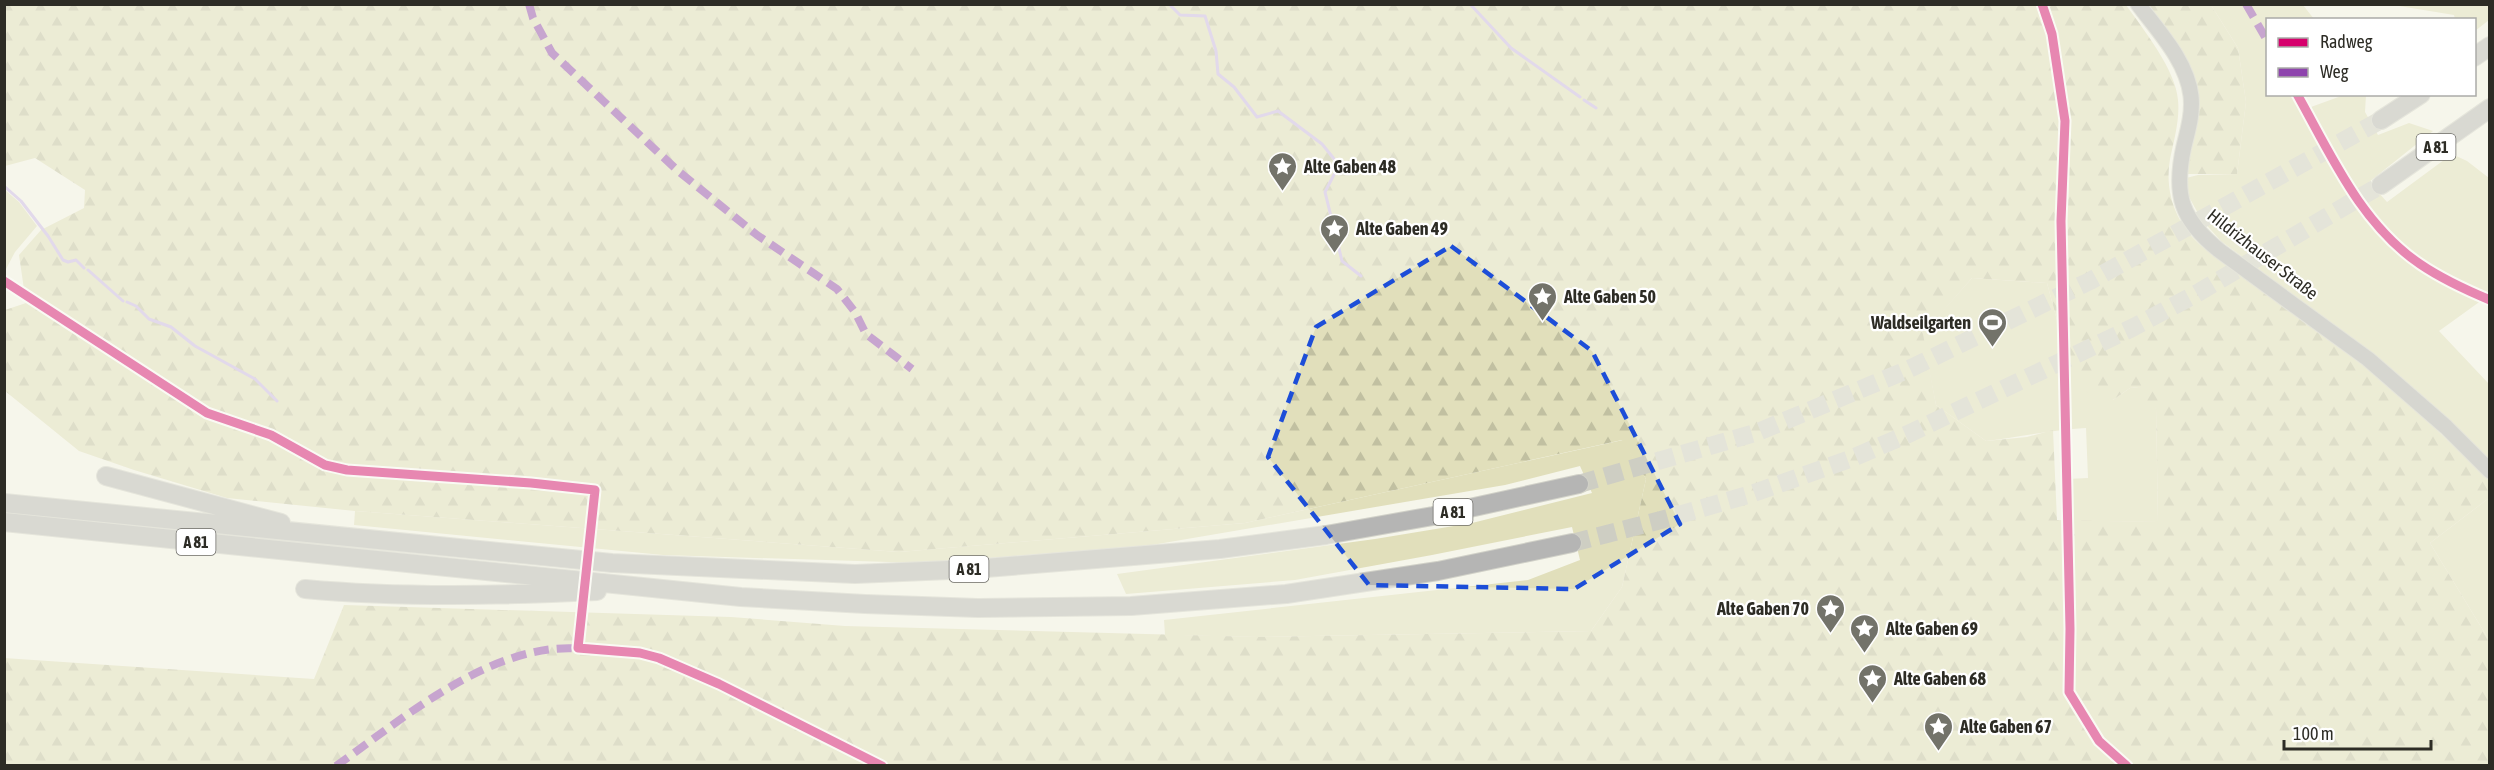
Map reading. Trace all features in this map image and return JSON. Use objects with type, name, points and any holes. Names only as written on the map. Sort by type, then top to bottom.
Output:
[{"type":"highway","points":[[2476,56],[2490,46]]},
{"type":"highway","points":[[2381,120],[2418,96]]},
{"type":"highway","name":"A 81","points":[[2382,185],[2490,108]]},
{"type":"highway","points":[[106,476],[320,535]]},
{"type":"highway","name":"A 81","points":[[4,503],[612,563],[855,574],[973,569],[1220,549],[1326,535],[1433,516],[1579,484]]},
{"type":"highway","name":"A 81","points":[[4,522],[653,588],[865,604],[1055,609],[1131,606],[1286,594],[1361,585],[1505,559],[1572,543]]},
{"type":"highway","points":[[305,589],[361,594],[524,595],[653,588]]},
{"type":"main road","name":"Hildrizhauser Straße","points":[[2138,4],[2178,59],[2188,81],[2191,97],[2190,120],[2182,157],[2179,194],[2190,222],[2220,251],[2368,359],[2446,427],[2490,471]]},
{"type":"highlighted area","points":[[1451,246],[1592,351],[1680,524],[1574,589],[1369,585],[1268,457],[1316,327]]},
{"type":"green space","points":[[5,5],[2126,5],[2158,50],[2176,88],[2178,115],[2170,159],[2169,185],[2175,208],[2186,230],[2204,248],[2390,385],[2489,480],[2489,498],[2430,543],[2489,640],[2489,765],[5,766],[4,658],[314,679],[344,605],[731,617],[845,626],[1258,637],[1591,631],[1622,587],[1646,479],[1622,440],[1245,523],[899,552],[355,511],[227,498],[79,451],[5,391],[5,310],[26,303],[19,255],[41,230],[84,208],[85,190],[35,158],[5,166]],"holes":[[[1972,278],[2047,283],[2058,324],[2058,361],[2094,399],[2113,400],[2130,388],[2139,387],[2142,403],[2156,409],[2158,522],[2057,520],[2053,430],[2027,437],[1986,441],[1936,405],[1923,334]]]},
{"type":"green space","points":[[2145,5],[2211,5],[2238,48],[2246,102],[2237,174],[2187,174],[2194,88]]},
{"type":"green space","points":[[2211,5],[2303,5],[2313,18],[2266,18],[2266,96],[2305,96],[2311,107],[2341,96],[2366,96],[2365,112],[2378,135],[2409,123],[2433,131],[2369,182],[2387,202],[2452,154],[2467,161],[2489,178],[2489,295],[2439,331],[2489,384],[2489,463],[2349,336],[2221,241],[2201,219],[2188,195],[2186,178],[2198,175],[2237,174],[2246,102],[2238,48]]},
{"type":"green space","points":[[2393,5],[2489,5],[2489,20],[2476,30],[2476,18],[2455,18],[2454,15]]},
{"type":"green space","points":[[5,190],[19,202],[37,226],[15,252],[5,271]]},
{"type":"green space","name":"Waldseilgarten","points":[[1972,278],[2047,283],[2058,324],[2059,361],[2071,373],[2113,400],[2130,388],[2139,387],[2156,409],[2158,522],[2069,521],[2067,479],[2088,478],[2086,428],[1986,441],[1936,405],[1922,334]]},
{"type":"green space","points":[[1623,440],[1646,479],[1622,587],[1591,631],[1258,637],[1165,635],[1164,620],[1528,580],[1580,560],[1572,527],[1295,580],[1126,594],[1117,574],[1375,539],[1472,523],[1592,493],[1580,466],[1505,485],[1146,546],[921,563],[663,555],[354,525],[355,511],[899,552],[1245,523]]},
{"type":"green space","points":[[2489,498],[2489,640],[2430,543]]},
{"type":"waterway","points":[[1169,4],[1180,15],[1205,16],[1216,51],[1218,74],[1234,87],[1257,117],[1278,111],[1322,144],[1339,165],[1325,192],[1342,261],[1361,276]]},
{"type":"waterway","points":[[1470,4],[1511,48],[1580,97]]},
{"type":"waterway","points":[[1584,100],[1596,108]]},
{"type":"waterway","points":[[4,186],[21,201],[63,260],[68,262],[76,260],[84,268]]},
{"type":"waterway","points":[[88,270],[123,301]]},
{"type":"waterway","points":[[127,302],[136,306],[149,319],[171,327],[195,346],[255,379],[277,401]]},
{"type":"tunnel","points":[[1579,484],[1758,432],[1907,370],[2090,281],[2381,120]]},
{"type":"tunnel","points":[[1572,543],[1751,494],[1850,459],[1906,435],[2132,328],[2194,295],[2381,185]]},
{"type":"marked path","points":[[529,4],[533,18],[552,53],[677,170],[757,235],[837,289],[855,312],[866,334],[912,369]]},
{"type":"marked path","points":[[2246,4],[2266,39]]},
{"type":"marked path","points":[[336,766],[421,706],[484,669],[516,657],[550,649],[583,649]]},
{"type":"cycle path","points":[[2042,4],[2052,34],[2065,121],[2061,221],[2070,629],[2069,692],[2099,741],[2127,766]]},
{"type":"cycle path","points":[[2298,96],[2349,187],[2381,229],[2399,248],[2420,264],[2454,284],[2490,300]]},
{"type":"cycle path","points":[[4,281],[207,413],[271,435],[325,465],[347,470],[531,483],[595,490],[578,648],[640,653],[659,658],[719,684],[882,766]]},
{"type":"place","name":"Alte Gaben 48","points":[[1283,192]]},
{"type":"place","name":"Alte Gaben 49","points":[[1335,254]]},
{"type":"place","name":"Alte Gaben 50","points":[[1543,322]]},
{"type":"place","name":"Waldseilgarten","points":[[1992,348]]},
{"type":"place","name":"Alte Gaben 70","points":[[1830,634]]},
{"type":"place","name":"Alte Gaben 69","points":[[1865,654]]},
{"type":"place","name":"Alte Gaben 68","points":[[1873,704]]},
{"type":"place","name":"Alte Gaben 67","points":[[1939,752]]}]
